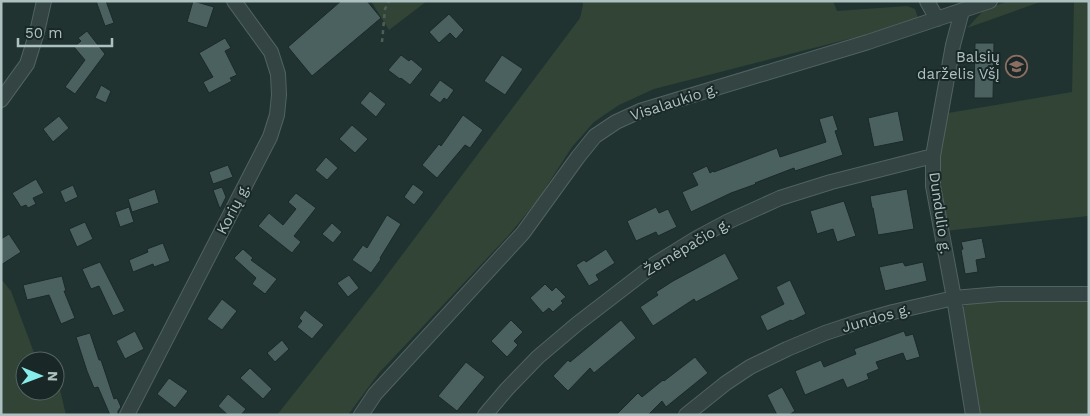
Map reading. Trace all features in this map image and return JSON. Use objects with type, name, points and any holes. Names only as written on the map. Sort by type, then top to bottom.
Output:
[{"type":"street","points":[[1,100],[27,64],[44,1]]},
{"type":"street","name":"Korių g.","points":[[127,415],[270,137],[277,114],[279,95],[278,74],[270,52],[234,1]]},
{"type":"street","points":[[927,1],[938,19]]},
{"type":"street","name":"Visalaukio g.","points":[[361,415],[375,394],[523,233],[595,136],[616,122],[640,111],[868,42],[990,1]]},
{"type":"street","name":"Dundulio g.","points":[[962,11],[953,45],[933,156],[933,186],[973,415]]},
{"type":"street","name":"Žemėpačio g.","points":[[485,415],[538,357],[577,324],[656,264],[697,238],[780,198],[830,182],[933,156]]},
{"type":"street","name":"Jundos g.","points":[[686,415],[726,383],[750,367],[825,333],[858,322],[954,298],[1000,294],[1089,294]]},
{"type":"path","points":[[382,42],[385,9],[389,1]]},
{"type":"green space","points":[[371,1],[427,1],[389,30]]},
{"type":"green space","points":[[582,1],[833,1],[837,11],[907,6],[915,9],[919,21],[654,89],[619,105],[594,122],[572,147],[537,201],[508,236],[379,373],[348,415],[277,415],[378,287],[580,18]]},
{"type":"green space","points":[[1008,1],[1043,1],[967,28],[984,10]]},
{"type":"green space","points":[[1074,1],[1089,1],[1089,216],[944,231],[939,165],[941,139],[948,113],[1072,92]]},
{"type":"green space","points":[[1,279],[11,291],[33,351],[15,351],[15,401],[63,401],[66,415],[1,415]]},
{"type":"green space","points":[[974,300],[1089,300],[1089,415],[976,415],[962,308]]},
{"type":"building","points":[[96,1],[106,1],[114,23],[105,26]]},
{"type":"building","points":[[193,1],[214,7],[207,28],[187,22]]},
{"type":"building","points":[[341,1],[367,1],[381,18],[312,76],[288,47]]},
{"type":"building","points":[[449,14],[464,30],[456,39],[450,33],[439,43],[429,32]]},
{"type":"building","points":[[87,31],[105,54],[75,94],[65,87],[85,60],[74,47],[81,41],[78,38]]},
{"type":"building","points":[[225,38],[231,48],[225,51],[237,75],[230,78],[232,81],[209,93],[203,82],[213,77],[199,53]]},
{"type":"building","points":[[975,43],[994,43],[993,98],[974,98]]},
{"type":"building","points":[[401,55],[409,61],[411,59],[423,69],[410,85],[388,70]]},
{"type":"building","points":[[502,55],[523,69],[505,95],[484,81]]},
{"type":"building","points":[[440,80],[454,90],[447,100],[444,98],[440,103],[429,95]]},
{"type":"building","points":[[101,85],[111,91],[106,103],[95,98]]},
{"type":"building","points":[[370,91],[386,104],[376,117],[360,103]]},
{"type":"building","points":[[898,111],[904,141],[874,147],[868,118]]},
{"type":"building","points":[[463,115],[483,130],[470,148],[465,145],[437,178],[422,165],[439,144],[441,146]]},
{"type":"building","points":[[833,115],[838,130],[835,131],[843,155],[795,171],[794,168],[731,193],[691,212],[682,192],[698,185],[692,173],[707,166],[710,173],[714,172],[777,148],[780,157],[826,142],[819,119]]},
{"type":"building","points":[[59,116],[69,128],[53,142],[43,129]]},
{"type":"building","points":[[352,125],[368,139],[355,153],[339,139]]},
{"type":"building","points":[[326,157],[338,168],[327,180],[315,170]]},
{"type":"building","points":[[228,165],[233,177],[213,184],[209,172]]},
{"type":"building","points":[[36,179],[44,193],[33,198],[36,204],[28,208],[26,205],[21,207],[12,193]]},
{"type":"building","points":[[413,184],[424,192],[414,205],[404,197]]},
{"type":"building","points":[[73,185],[78,197],[65,203],[60,191]]},
{"type":"building","points":[[222,187],[226,197],[220,209],[213,190]]},
{"type":"building","points":[[155,189],[159,203],[132,212],[128,199]]},
{"type":"building","points":[[907,189],[914,229],[878,235],[870,196]]},
{"type":"building","points":[[296,193],[316,208],[294,236],[301,242],[292,253],[258,226],[269,213],[283,225],[296,209],[288,202]]},
{"type":"building","points":[[844,201],[856,236],[837,242],[833,229],[817,234],[810,211]]},
{"type":"building","points":[[129,207],[134,222],[120,227],[115,212]]},
{"type":"building","points":[[656,207],[659,213],[668,209],[677,227],[658,236],[656,232],[636,241],[627,221]]},
{"type":"building","points":[[387,215],[401,224],[371,273],[352,260],[363,245],[367,248]]},
{"type":"building","points":[[85,222],[93,239],[77,247],[69,229]]},
{"type":"building","points":[[332,223],[342,232],[333,243],[322,234]]},
{"type":"building","points":[[9,234],[21,252],[1,265],[1,239]]},
{"type":"building","points":[[982,238],[986,258],[976,260],[978,272],[965,274],[961,242]]},
{"type":"building","points":[[163,243],[170,261],[154,267],[153,264],[133,272],[129,260],[148,252],[147,249]]},
{"type":"building","points":[[243,249],[253,258],[251,260],[277,279],[265,294],[252,284],[256,278],[234,258]]},
{"type":"building","points":[[606,249],[615,263],[596,275],[599,280],[589,286],[576,265],[584,260],[586,262]]},
{"type":"building","points":[[725,253],[739,279],[696,302],[694,299],[653,326],[640,307],[658,295],[656,292],[673,281]]},
{"type":"building","points":[[100,262],[125,311],[113,316],[99,286],[91,289],[82,269]]},
{"type":"building","points":[[903,262],[905,266],[923,262],[927,281],[885,291],[879,267]]},
{"type":"building","points":[[349,275],[359,288],[348,297],[337,283]]},
{"type":"building","points":[[62,276],[66,291],[64,291],[75,318],[61,324],[49,295],[27,300],[23,285]]},
{"type":"building","points":[[790,280],[806,314],[767,331],[760,316],[784,304],[776,287]]},
{"type":"building","points":[[545,284],[552,291],[556,287],[566,297],[561,301],[563,303],[553,312],[549,308],[543,313],[530,298]]},
{"type":"building","points":[[222,299],[237,311],[222,330],[207,319]]},
{"type":"building","points":[[305,310],[324,325],[312,339],[297,327],[302,321],[299,318]]},
{"type":"building","points":[[511,320],[523,332],[514,341],[518,345],[507,357],[491,341]]},
{"type":"building","points":[[621,320],[636,338],[594,373],[590,368],[568,391],[553,376],[568,360],[570,362]]},
{"type":"building","points":[[135,331],[144,349],[125,359],[116,341]]},
{"type":"building","points":[[904,331],[906,336],[913,334],[920,357],[906,361],[903,353],[876,362],[879,369],[867,374],[869,379],[847,388],[843,379],[805,395],[795,371],[821,360],[824,367],[856,354],[854,349]]},
{"type":"building","points":[[90,333],[114,399],[117,398],[121,407],[118,415],[110,415],[98,387],[94,388],[87,371],[76,337]]},
{"type":"building","points":[[282,340],[289,349],[275,362],[267,353]]},
{"type":"building","points":[[695,357],[708,373],[666,407],[662,401],[648,415],[616,415],[638,393],[642,397]]},
{"type":"building","points":[[466,362],[485,377],[457,411],[438,396]]},
{"type":"building","points":[[250,368],[272,389],[263,399],[240,378]]},
{"type":"building","points":[[169,378],[188,391],[175,408],[157,394]]},
{"type":"building","points":[[782,387],[795,411],[789,415],[777,415],[767,395]]},
{"type":"building","points":[[228,394],[246,409],[241,415],[228,415],[218,406]]},
{"type":"place","name":"Balsių darželis VšĮ","points":[[1016,66]]}]
